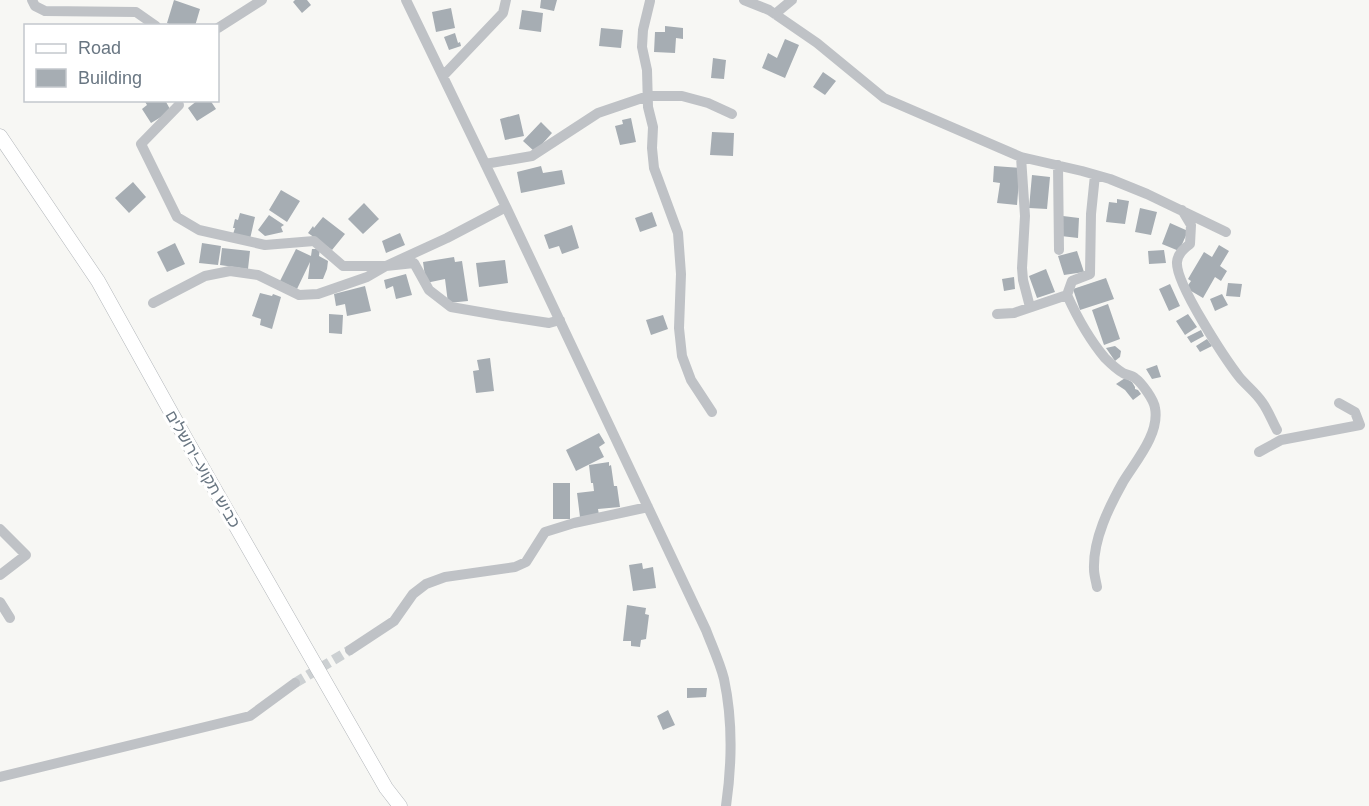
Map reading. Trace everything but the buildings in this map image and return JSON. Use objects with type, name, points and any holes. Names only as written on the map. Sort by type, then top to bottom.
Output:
[{"type":"main road","name":"כביש תקוע–ירושלים","points":[[0,136],[98,281],[386,788],[400,806]]},
{"type":"street","points":[[32,0],[35,6],[45,11],[136,12],[153,24]]},
{"type":"street","points":[[219,27],[262,0]]},
{"type":"street","points":[[406,0],[706,630],[724,677],[731,721],[730,774],[726,806]]},
{"type":"street","points":[[443,76],[503,13],[506,0]]},
{"type":"street","points":[[649,0],[642,47],[647,70],[648,107],[653,126],[654,168],[678,233],[681,274],[679,328],[682,356],[692,380],[712,412]]},
{"type":"street","points":[[744,0],[776,14],[818,43],[884,98],[1021,158],[1095,175],[1147,194],[1227,232]]},
{"type":"street","points":[[776,14],[792,0]]},
{"type":"street","points":[[485,164],[532,156],[598,113],[648,96],[682,96],[708,103],[732,114]]},
{"type":"street","points":[[179,105],[141,144],[177,217],[199,230],[265,245],[314,241],[343,266],[386,266],[414,263],[429,290],[451,306],[549,323],[560,320]]},
{"type":"street","points":[[1021,158],[1024,216],[1022,268],[1030,307]]},
{"type":"street","points":[[1058,165],[1059,250]]},
{"type":"street","points":[[1095,175],[1091,214],[1090,274],[1072,281],[1067,295],[1088,336],[1105,357],[1123,373],[1135,377],[1148,393],[1156,409],[1154,429],[1111,506],[1103,526],[1096,550],[1094,570],[1097,587]]},
{"type":"street","points":[[153,303],[205,276],[230,271],[258,275],[299,295],[318,294],[368,277],[506,207]]},
{"type":"street","points":[[1182,210],[1191,225],[1191,244],[1181,252],[1177,263],[1181,279],[1190,300],[1230,364],[1262,401],[1276,430]]},
{"type":"street","points":[[997,314],[1014,313],[1067,295]]},
{"type":"street","points":[[1259,452],[1281,440],[1360,425],[1355,412],[1339,404]]},
{"type":"street","points":[[350,650],[394,621],[413,594],[426,584],[445,577],[515,567],[526,562],[545,532],[574,523],[648,507]]},
{"type":"street","points":[[0,529],[26,555],[0,575]]},
{"type":"street","points":[[0,602],[10,618]]},
{"type":"street","points":[[0,777],[250,716],[295,683]]},
{"type":"tunnel","points":[[295,683],[350,650]]}]
